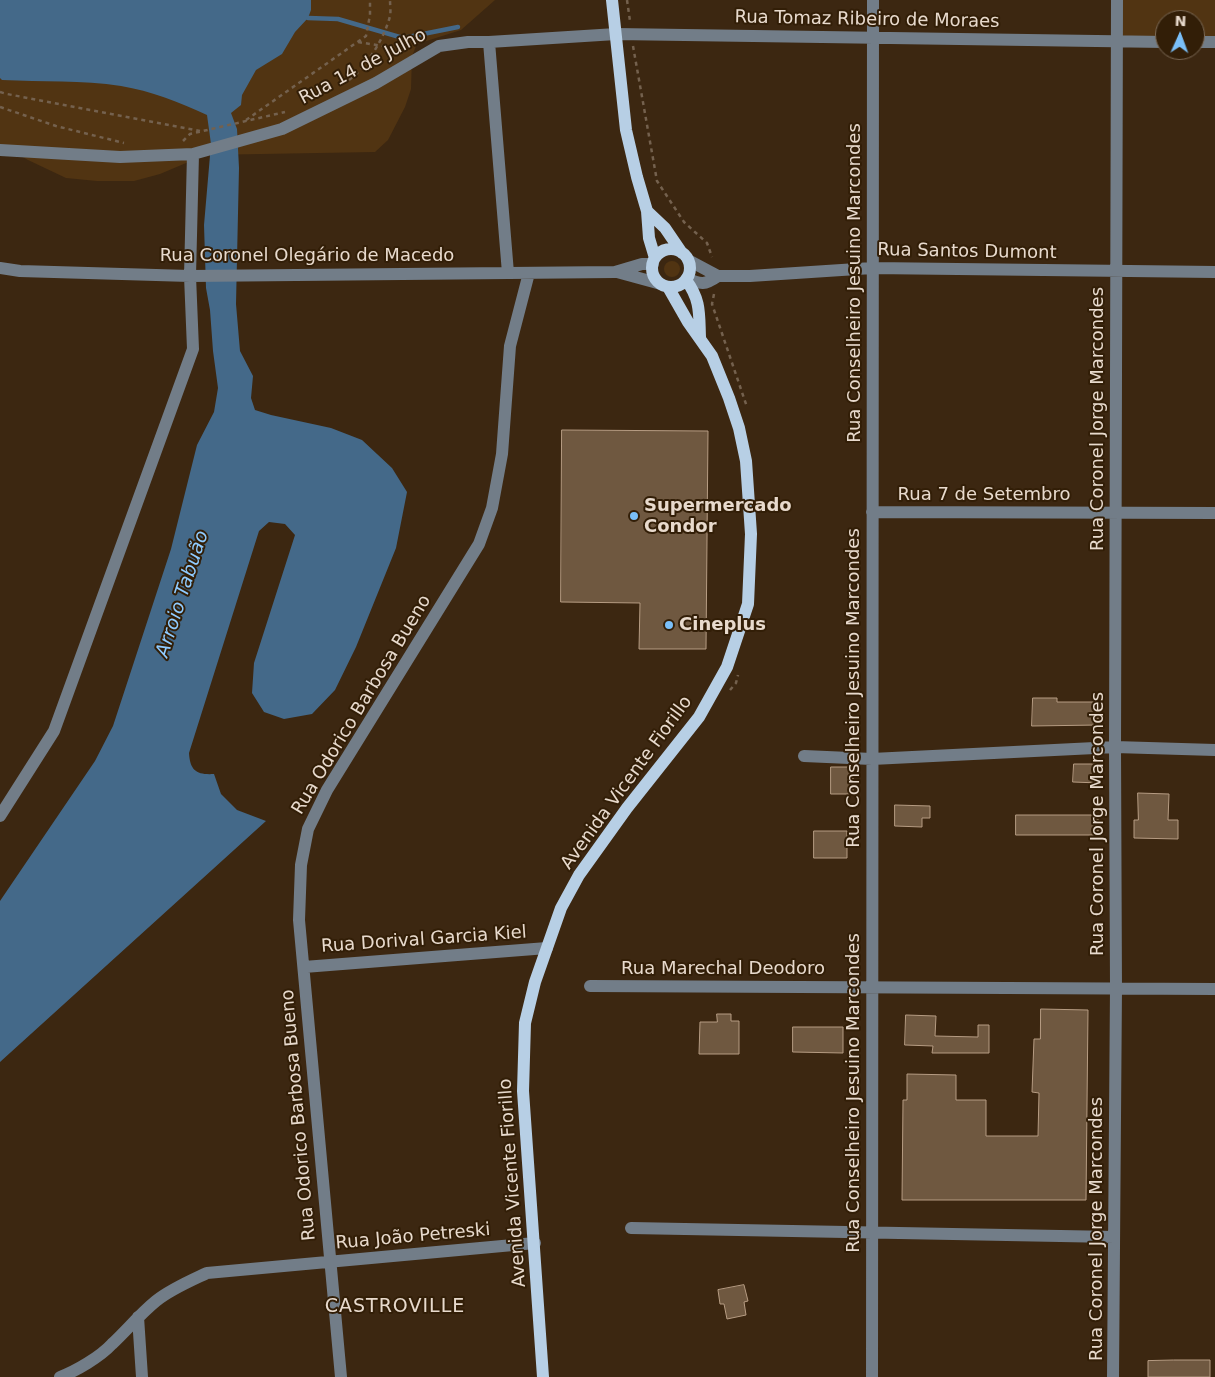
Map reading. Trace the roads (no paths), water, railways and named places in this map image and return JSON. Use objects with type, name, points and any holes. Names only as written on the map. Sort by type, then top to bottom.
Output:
[{"type":"main road","points":[[612,0],[626,130],[633,164],[647,210],[654,275],[665,285],[679,285],[687,279],[690,273],[685,256],[665,228],[647,210]]},
{"type":"main road","points":[[654,261],[665,250],[671,249],[685,256]]},
{"type":"main road","points":[[687,279],[695,292],[699,308],[700,338]]},
{"type":"main road","name":"Avenida Vicente Fiorillo","points":[[543,1377],[523,1091],[525,1023],[535,982],[561,908],[579,875],[627,808],[699,717],[727,666],[748,604],[751,534],[746,461],[739,428],[730,398],[712,356],[665,285]]},
{"type":"street","name":"Rua Conselheiro Jesuino Marcondes","points":[[872,1377],[873,0]]},
{"type":"street","name":"Rua Coronel Jorge Marcondes","points":[[1113,1377],[1116,988],[1117,0]]},
{"type":"street","name":"Rua Tomaz Ribeiro de Moraes","points":[[616,34],[1155,42]]},
{"type":"street","name":"Rua 14 de Julho","points":[[0,150],[120,157],[192,154],[282,129],[376,82],[439,46],[468,42],[616,34]]},
{"type":"street","points":[[489,42],[508,273]]},
{"type":"street","points":[[0,816],[54,731],[193,349],[195,275],[192,154]]},
{"type":"street","points":[[685,256],[718,276],[703,284],[687,279]]},
{"type":"street","points":[[615,272],[654,261]]},
{"type":"street","name":"Rua Coronel Olegário de Macedo","points":[[0,268],[20,271],[250,276],[615,272]]},
{"type":"street","name":"Rua Santos Dumont","points":[[718,276],[750,276],[872,268],[1215,272]]},
{"type":"street","points":[[615,272],[665,285]]},
{"type":"street","name":"Rua Odorico Barbosa Bueno","points":[[341,1377],[299,920],[301,865],[308,829],[327,790],[479,544],[492,508],[502,454],[510,346],[528,273]]},
{"type":"street","name":"Rua 7 de Setembro","points":[[872,512],[1215,513]]},
{"type":"street","points":[[804,756],[872,758],[1115,747],[1215,750]]},
{"type":"street","name":"Rua Dorival Garcia Kiel","points":[[304,967],[547,948]]},
{"type":"street","name":"Rua Marechal Deodoro","points":[[590,986],[1215,989]]},
{"type":"street","points":[[631,1228],[1114,1237]]},
{"type":"street","name":"Rua João Petreski","points":[[60,1377],[71,1373],[111,1346],[157,1299],[207,1273],[535,1243]]},
{"type":"street","points":[[138,1317],[142,1377]]},
{"type":"water","name":"Arroio Tabuão","points":[[0,0],[311,0],[311,10],[308,18],[295,32],[282,54],[256,70],[242,95],[241,105],[231,113],[237,129],[239,168],[236,304],[240,351],[253,376],[251,398],[255,410],[331,428],[362,440],[392,468],[407,492],[396,548],[356,647],[335,690],[312,714],[284,719],[264,712],[252,693],[254,663],[295,535],[285,524],[269,522],[259,531],[189,753],[193,768],[199,773],[214,774],[221,794],[237,810],[266,821],[0,1062],[0,901],[95,761],[113,726],[171,549],[197,445],[214,412],[218,388],[206,288],[204,225],[211,144],[207,115],[165,97],[121,86],[77,82],[2,80],[0,78]]},
{"type":"waterway","points":[[308,18],[338,19],[403,38],[458,27]]},
{"type":"place","name":"Supermercado Condor","points":[[634,516]]},
{"type":"place","name":"Cineplus","points":[[669,625]]},
{"type":"district","name":"CASTROVILLE","points":[[395,1307]]}]
